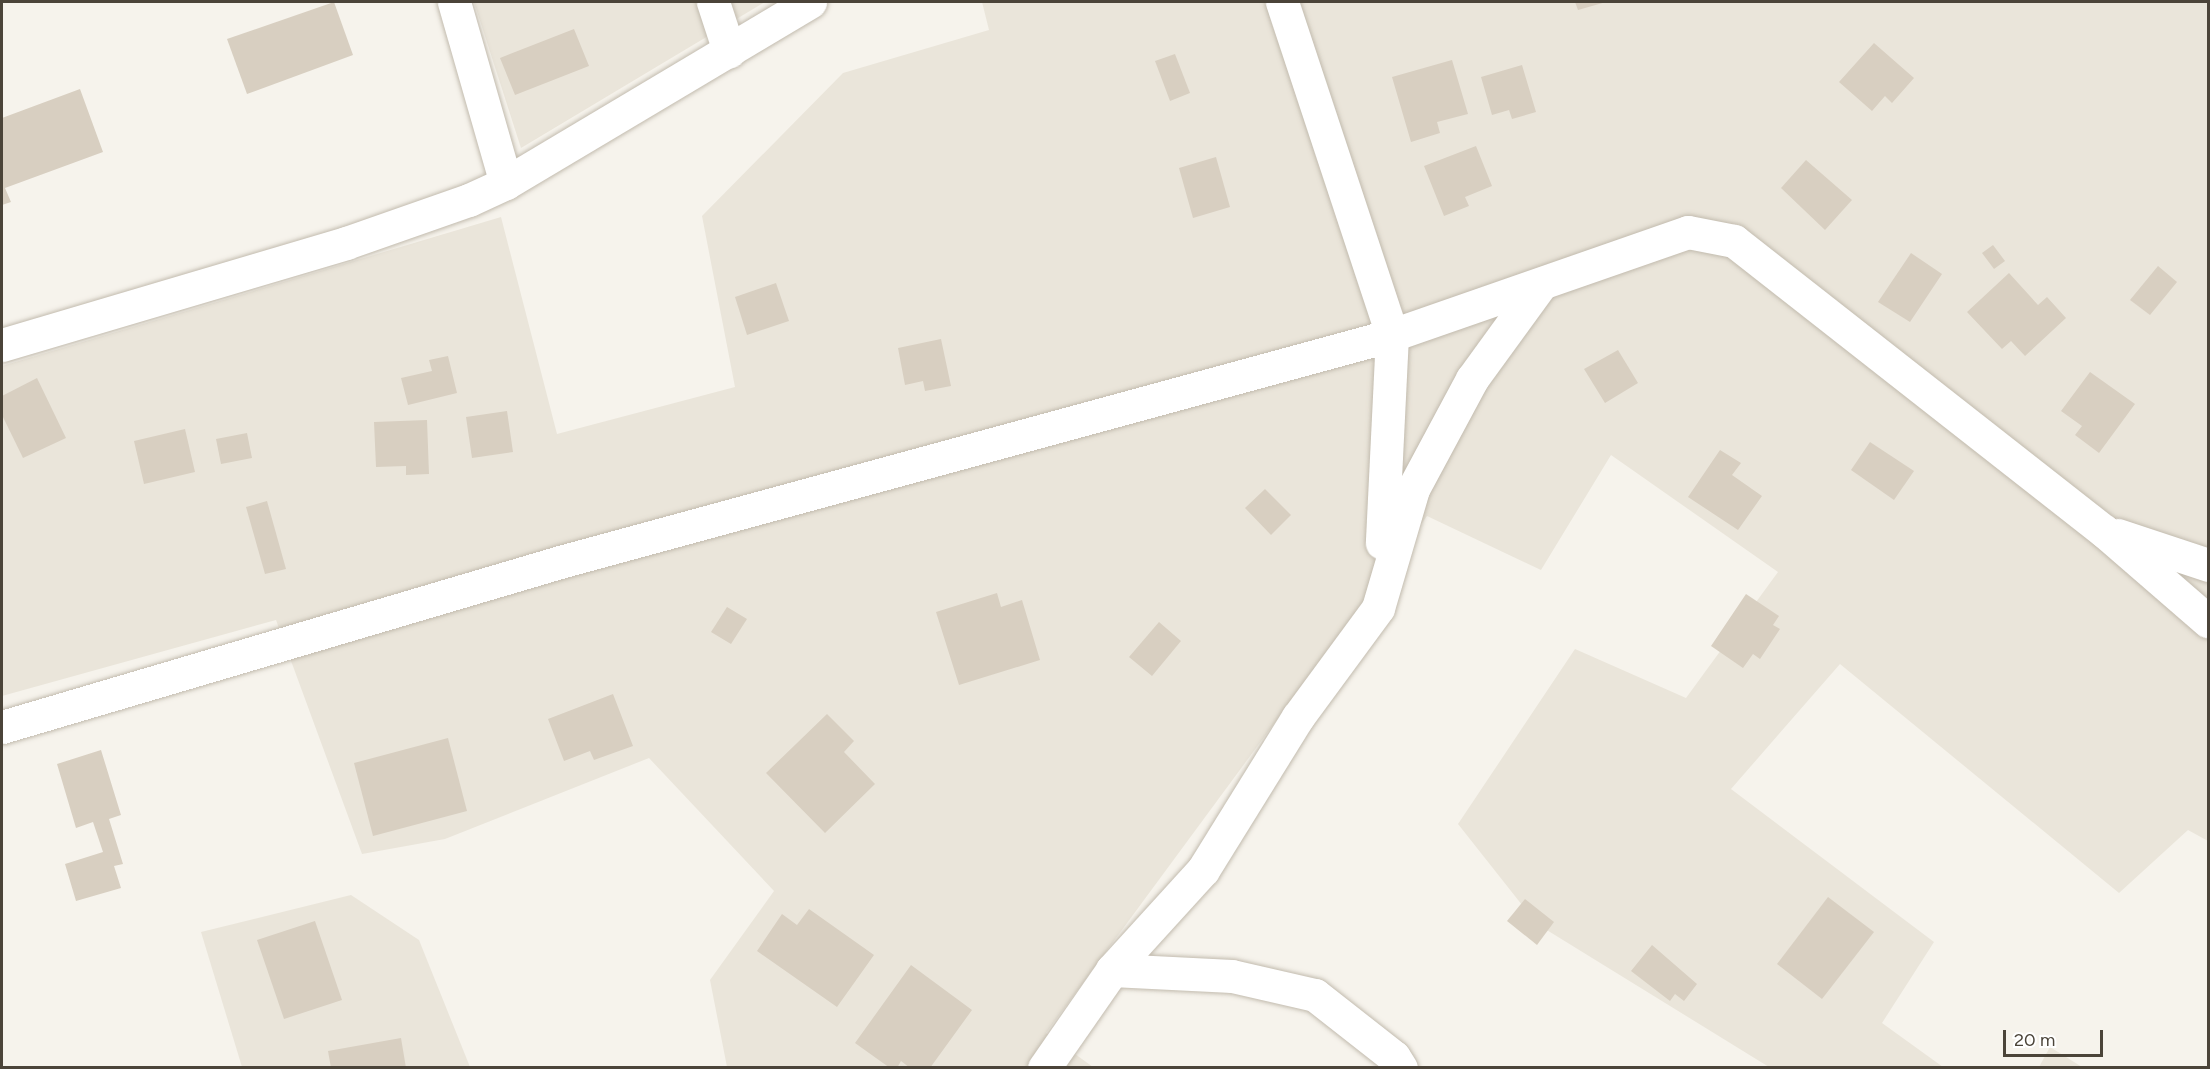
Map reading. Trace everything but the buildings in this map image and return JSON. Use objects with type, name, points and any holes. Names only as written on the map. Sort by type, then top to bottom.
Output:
[{"type":"street","points":[[454,2],[506,183]]},
{"type":"street","points":[[713,2],[729,51]]},
{"type":"street","points":[[2,345],[346,243],[506,183],[810,2]]},
{"type":"street","points":[[1282,2],[1392,335],[1388,465],[1377,608]]},
{"type":"street","points":[[2,727],[560,562],[1392,335],[1688,232],[1734,240],[2104,531],[2208,621]]},
{"type":"street","points":[[1044,1068],[1112,970],[1203,870],[1298,717],[1377,608],[1413,489],[1472,379],[1541,284]]},
{"type":"street","points":[[2104,531],[2208,565]]},
{"type":"street","points":[[1112,970],[1232,976],[1315,995],[1394,1057],[1401,1068]]},
{"type":"shaded area","points":[[474,2],[765,2],[521,148]]},
{"type":"shaded area","points":[[982,2],[2208,2],[2208,841],[2188,830],[2119,893],[1840,664],[1731,789],[1934,942],[1882,1023],[1943,1067],[1769,1067],[1537,924],[1458,824],[1575,649],[1686,698],[1778,572],[1611,455],[1541,570],[1427,516],[1046,1033],[1093,1067],[727,1067],[710,980],[774,891],[649,758],[445,839],[362,854],[276,620],[2,696],[2,366],[501,217],[557,434],[735,387],[702,216],[843,73],[989,30]]},
{"type":"shaded area","points":[[351,895],[419,940],[470,1067],[242,1067],[201,932]]},
{"type":"shaded area","points":[[2050,1047],[2082,1067],[2039,1067]]}]
